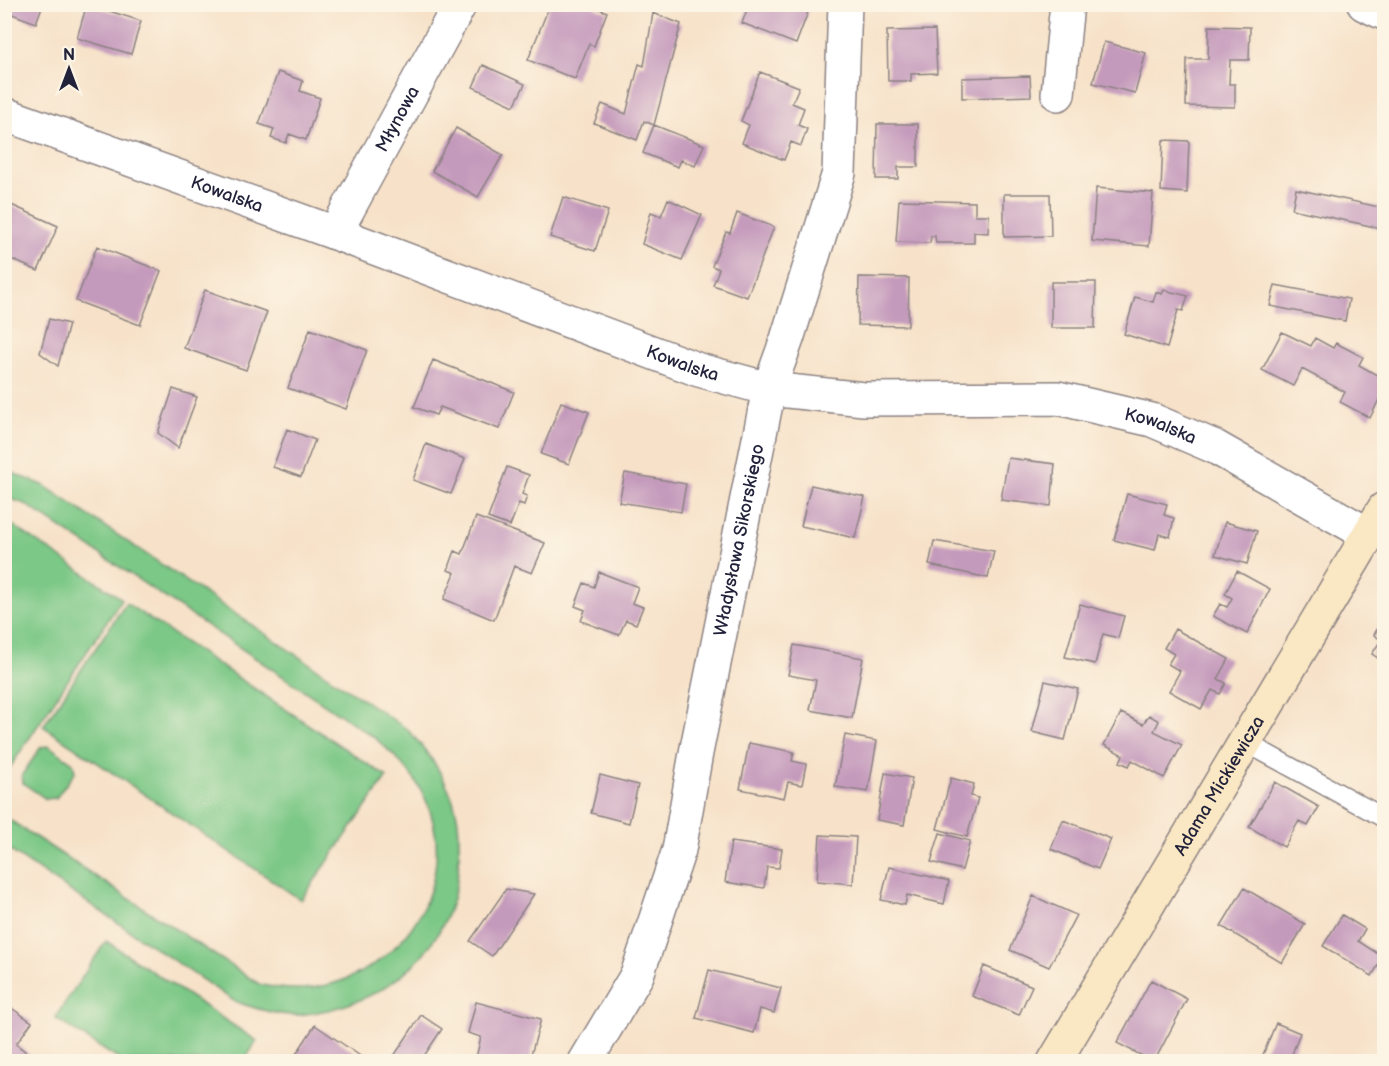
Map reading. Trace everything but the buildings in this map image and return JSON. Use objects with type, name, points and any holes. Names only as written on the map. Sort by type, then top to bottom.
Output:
[{"type":"main road","name":"Adama Mickiewicza","points":[[1054,1062],[1377,522]]},
{"type":"street","name":"Młynowa","points":[[335,233],[460,4]]},
{"type":"street","name":"Władysława Sikorskiego","points":[[585,1062],[637,975],[679,850],[696,753],[769,389],[839,173],[845,4]]},
{"type":"street","points":[[1058,94],[1067,4]]},
{"type":"street","points":[[1364,4],[1384,13]]},
{"type":"street","name":"Kowalska","points":[[4,114],[335,233],[699,370],[769,389],[864,399],[1058,398],[1152,420],[1377,522]]},
{"type":"lane","points":[[1245,742],[1384,819]]},
{"type":"green space","points":[[5,470],[43,485],[407,729],[423,747],[443,777],[456,811],[459,856],[456,885],[449,911],[437,935],[402,975],[380,990],[355,1002],[328,1010],[292,1015],[248,1006],[234,1001],[5,847],[5,817],[259,984],[296,989],[332,984],[365,970],[394,948],[416,920],[431,888],[436,852],[431,814],[422,792],[401,763],[375,738],[25,504],[5,497]]},
{"type":"green space","points":[[5,520],[122,599],[5,775]]},
{"type":"green space","points":[[126,603],[387,777],[301,900],[43,726]]},
{"type":"green space","points":[[49,746],[73,763],[75,772],[56,798],[46,799],[23,783],[22,775],[41,747]]},
{"type":"green space","points":[[106,941],[257,1041],[244,1061],[121,1061],[55,1018]]}]
